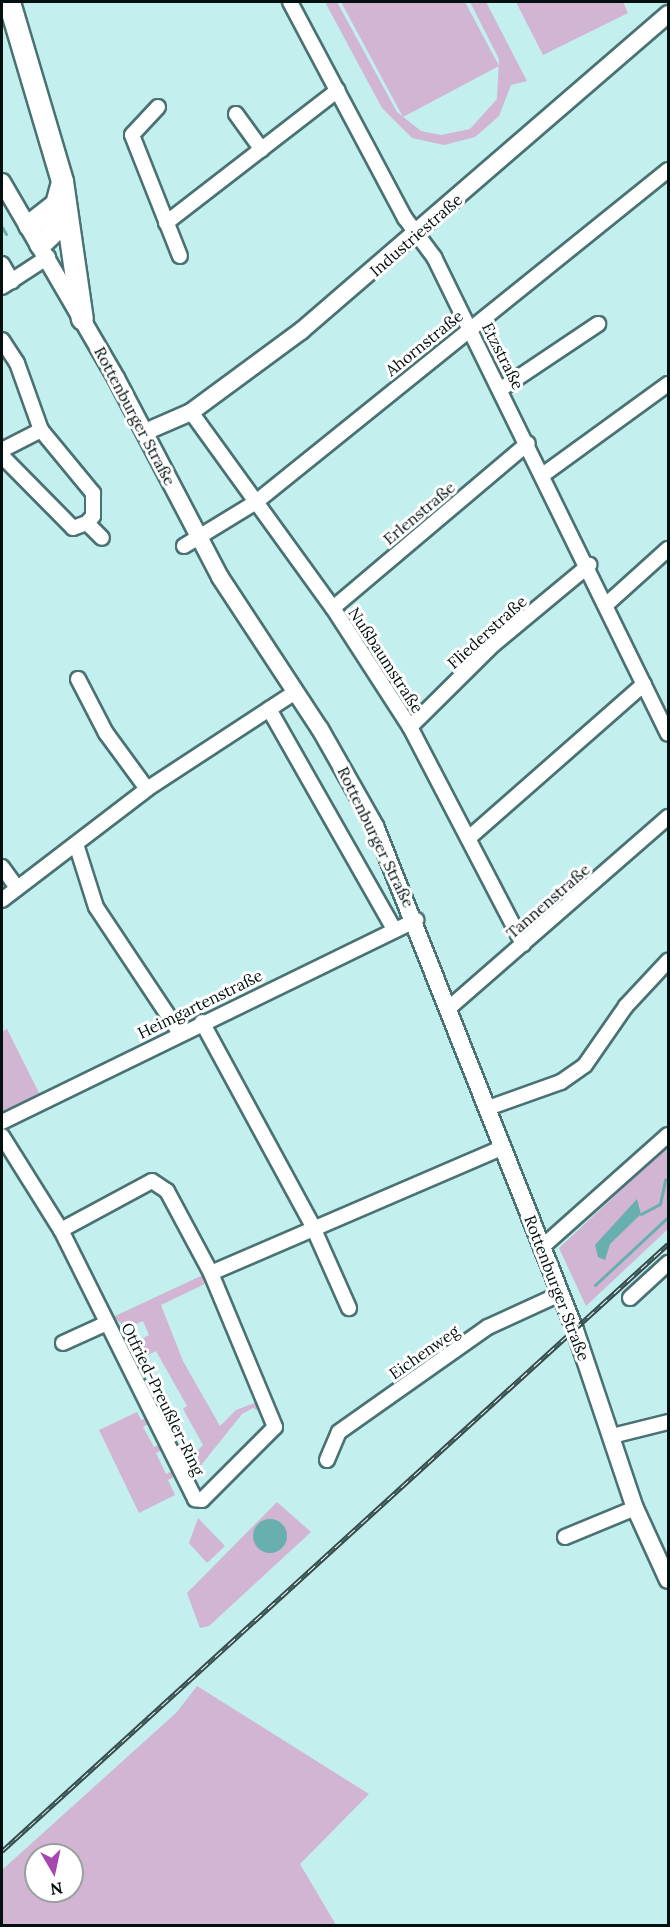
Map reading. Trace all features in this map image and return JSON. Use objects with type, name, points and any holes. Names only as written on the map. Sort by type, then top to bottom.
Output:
[{"type":"highway","points":[[9,2],[62,181],[82,319]]},
{"type":"highway","points":[[29,225],[56,204],[62,181]]},
{"type":"highway","points":[[44,251],[67,218]]},
{"type":"street","name":"Etzstraße","points":[[290,2],[470,326],[608,603],[669,734]]},
{"type":"street","name":"Industriestraße","points":[[145,432],[191,412],[418,235],[669,14]]},
{"type":"street","points":[[166,223],[338,90]]},
{"type":"street","points":[[158,107],[132,135],[180,256]]},
{"type":"street","points":[[236,114],[262,150]]},
{"type":"street","name":"Ahornstraße","points":[[191,542],[256,502],[470,326],[669,170]]},
{"type":"street","name":"Rottenburger Straße","points":[[2,182],[44,251],[145,432],[191,542],[295,692],[350,779],[416,920],[560,1294],[612,1436],[634,1508],[669,1580]]},
{"type":"street","points":[[2,264],[7,284],[44,251]]},
{"type":"street","points":[[501,389],[598,324]]},
{"type":"street","points":[[2,340],[17,363],[41,430],[93,494],[95,506],[87,523],[73,528],[2,456]]},
{"type":"street","points":[[544,474],[669,384]]},
{"type":"street","name":"Nußbaumstraße","points":[[191,412],[333,608],[410,727],[471,836],[524,944]]},
{"type":"street","points":[[2,450],[41,430]]},
{"type":"street","name":"Erlenstraße","points":[[333,608],[528,443]]},
{"type":"street","points":[[87,523],[102,538]]},
{"type":"street","points":[[608,603],[669,549]]},
{"type":"street","name":"Fliederstraße","points":[[410,727],[494,644],[589,565]]},
{"type":"street","points":[[78,679],[106,733],[147,789]]},
{"type":"street","points":[[471,836],[644,684]]},
{"type":"street","points":[[2,900],[147,789],[295,692]]},
{"type":"street","points":[[269,710],[393,927]]},
{"type":"street","name":"Tannenstraße","points":[[448,1008],[669,817]]},
{"type":"street","points":[[76,844],[96,907],[178,1032]]},
{"type":"street","points":[[2,867],[17,888]]},
{"type":"street","name":"Heimgartenstraße","points":[[2,1122],[178,1032],[393,927],[416,920]]},
{"type":"street","points":[[488,1108],[561,1082],[585,1065],[626,1006],[669,961]]},
{"type":"street","points":[[202,1022],[312,1225],[349,1308]]},
{"type":"street","points":[[541,1248],[669,1135]]},
{"type":"street","name":"Otfried-Preußler-Ring","points":[[2,1136],[61,1230],[195,1499],[202,1500],[274,1426],[211,1273],[167,1191],[152,1180],[61,1230]]},
{"type":"street","points":[[211,1273],[312,1225],[503,1148]]},
{"type":"street","points":[[630,1298],[669,1263]]},
{"type":"street","name":"Eichenweg","points":[[327,1460],[339,1432],[488,1327],[560,1294]]},
{"type":"street","name":"Otfried-Preußler-Ring","points":[[63,1343],[107,1323]]},
{"type":"street","points":[[612,1436],[669,1422]]},
{"type":"street","points":[[565,1537],[634,1508]]},
{"type":"shaded area","points":[[325,2],[337,2],[397,112],[421,131],[441,135],[470,129],[497,99],[499,59],[470,2],[486,2],[527,81],[511,85],[499,116],[475,137],[444,145],[412,138],[382,108]]},
{"type":"shaded area","points":[[341,2],[465,2],[499,66],[403,117]]},
{"type":"shaded area","points":[[516,2],[623,2],[628,13],[543,55]]},
{"type":"shaded area","points":[[7,1029],[41,1097],[2,1122],[2,1032]]},
{"type":"shaded area","points":[[668,1146],[668,1229],[586,1306],[559,1248]]},
{"type":"shaded area","points":[[205,1274],[209,1282],[161,1305],[183,1361],[220,1426],[236,1410],[257,1402],[263,1413],[253,1408],[242,1414],[194,1474],[187,1462],[203,1445],[183,1409],[187,1406],[156,1351],[142,1358],[131,1353],[141,1348],[137,1341],[149,1335],[143,1321],[127,1328],[113,1317]]},
{"type":"shaded area","points":[[137,1412],[141,1420],[150,1417],[152,1422],[143,1427],[154,1447],[163,1443],[165,1448],[156,1453],[166,1474],[175,1470],[178,1475],[168,1480],[175,1495],[139,1513],[99,1430]]},
{"type":"shaded area","points":[[277,1502],[311,1532],[209,1626],[200,1628],[187,1593]]},
{"type":"shaded area","points":[[198,1518],[225,1546],[207,1563],[189,1543]]},
{"type":"shaded area","points":[[197,1686],[369,1794],[300,1864],[336,1925],[2,1925],[2,1870],[24,1850],[24,1903],[84,1903],[84,1843],[32,1843],[177,1712]]},
{"type":"water","points":[[637,1199],[641,1214],[610,1244],[605,1260],[598,1257],[595,1245]]},
{"type":"water","points":[[270,1519],[282,1524],[287,1536],[282,1548],[270,1553],[258,1548],[253,1536],[258,1524]]},
{"type":"waterway","points":[[2,227],[6,234]]},
{"type":"waterway","points":[[641,1214],[660,1204],[665,1180]]},
{"type":"waterway","points":[[595,1285],[668,1217]]},
{"type":"railway","points":[[2,1851],[668,1244]]}]
